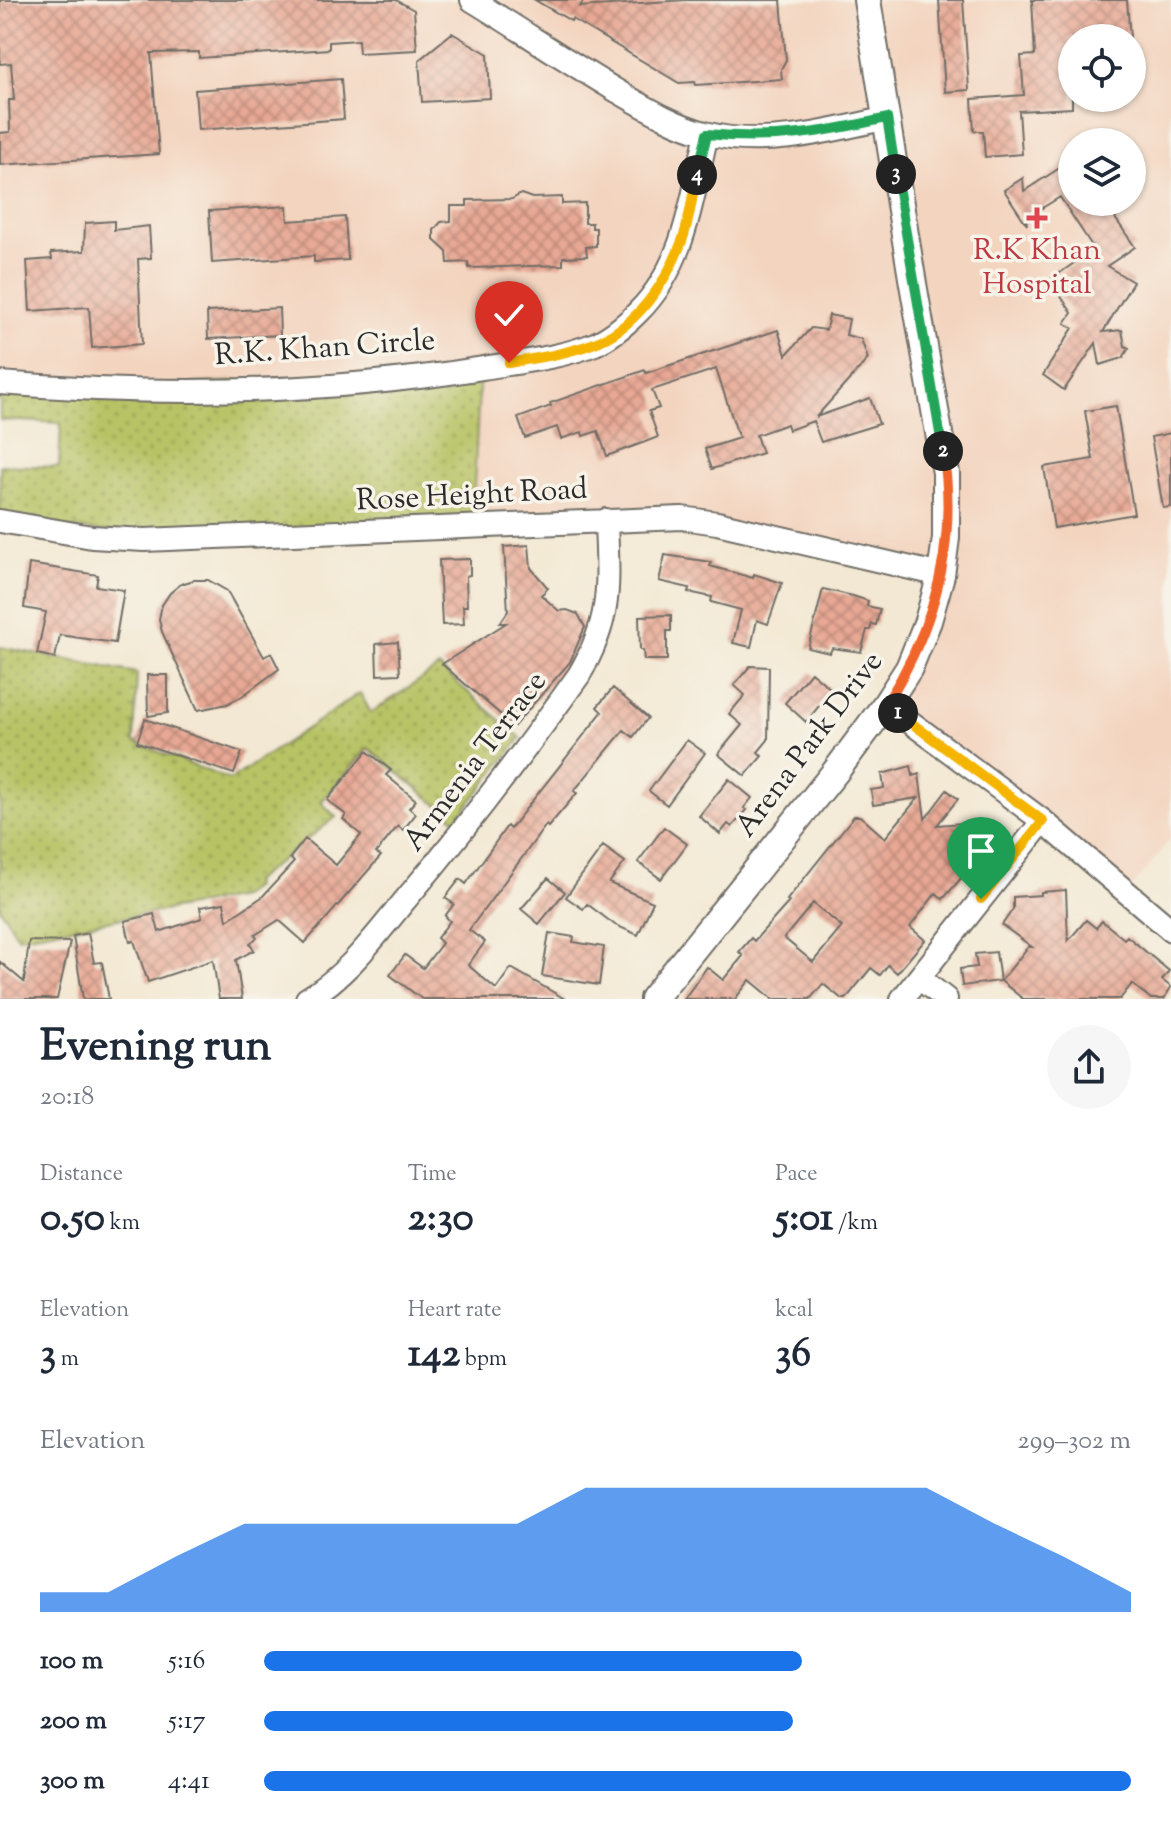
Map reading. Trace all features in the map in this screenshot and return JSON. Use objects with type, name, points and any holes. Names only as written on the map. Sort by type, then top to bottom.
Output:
[{"type":"street","points":[[472,0],[649,110],[707,134],[744,138],[781,138],[887,118],[867,0]]},
{"type":"street","name":"Arena Park Drive","points":[[653,999],[886,704],[909,668],[928,621],[941,575],[946,538],[946,473],[887,118]]},
{"type":"street","name":"R.K. Khan Circle","points":[[0,383],[179,390],[336,384],[470,370],[563,353],[596,343],[618,330],[640,310],[672,264],[683,238],[707,134]]},
{"type":"street","name":"Rose Height Road","points":[[0,521],[92,537],[144,540],[682,518],[717,523],[941,575]]},
{"type":"street","name":"Armenia Terrace","points":[[307,999],[334,981],[464,831],[579,675],[593,652],[608,600],[606,520]]},
{"type":"street","points":[[886,704],[1043,821],[1171,930]]},
{"type":"street","points":[[902,999],[1043,821]]},
{"type":"street","points":[[919,978],[946,999]]},
{"type":"shaded area","points":[[0,0],[1171,0],[1171,838],[1129,891],[886,704],[940,576],[717,524],[472,527],[480,369],[338,383],[0,382]]},
{"type":"green space","points":[[480,369],[472,527],[200,540],[0,522],[0,465],[59,467],[61,423],[0,420],[0,382],[107,388]]},
{"type":"green space","points":[[0,647],[137,673],[134,742],[230,780],[360,693],[371,713],[439,667],[521,738],[456,820],[368,748],[321,802],[336,817],[253,882],[254,887],[240,897],[18,937],[0,908]]},
{"type":"building","points":[[0,0],[396,0],[414,10],[417,50],[359,53],[358,40],[329,42],[329,49],[199,58],[199,52],[151,53],[159,154],[0,165],[0,133],[10,132],[9,100],[14,100],[11,63],[0,64]]},
{"type":"building","points":[[535,0],[584,0],[580,7],[686,0],[781,0],[786,60],[781,69],[782,79],[696,85],[695,82],[679,83]]},
{"type":"building","points":[[939,0],[963,0],[969,90],[945,92]]},
{"type":"building","points":[[1032,0],[1127,0],[1129,24],[1058,24],[1058,109],[1019,111],[1022,154],[985,157],[983,131],[974,131],[972,99],[1024,95],[1021,56],[1035,55]]},
{"type":"building","points":[[452,33],[488,54],[490,98],[422,102],[419,60]]},
{"type":"building","points":[[341,79],[344,119],[198,130],[195,90]]},
{"type":"building","points":[[1058,169],[1058,198],[1026,218],[1027,225],[1004,190],[1023,178],[1024,191]]},
{"type":"building","points":[[521,194],[532,198],[562,197],[562,204],[585,203],[585,223],[592,223],[592,228],[596,228],[596,246],[586,247],[587,256],[563,257],[563,265],[469,268],[468,262],[448,263],[447,252],[434,240],[434,230],[441,222],[451,221],[451,206],[467,206],[467,200],[512,199]]},
{"type":"building","points":[[287,206],[288,221],[345,217],[348,260],[314,262],[314,256],[212,263],[209,211]]},
{"type":"building","points":[[1072,216],[1114,216],[1135,247],[1107,266],[1133,282],[1103,332],[1122,330],[1125,346],[1129,348],[1123,358],[1100,365],[1096,343],[1064,390],[1043,375],[1073,328],[1065,323],[1072,313],[1050,280],[1094,249]]},
{"type":"building","points":[[114,221],[114,230],[149,226],[151,258],[138,259],[142,344],[92,348],[89,307],[30,311],[27,261],[52,259],[51,253],[84,251],[85,223]]},
{"type":"building","points":[[279,308],[280,335],[208,339],[207,312]]},
{"type":"building","points":[[829,315],[849,319],[846,335],[861,339],[868,359],[816,417],[870,398],[879,424],[821,442],[813,421],[789,430],[787,424],[756,435],[762,453],[712,469],[705,449],[739,438],[716,369],[652,390],[659,408],[649,411],[658,437],[607,456],[598,431],[583,436],[582,432],[561,439],[557,427],[525,438],[518,418],[551,406],[550,403],[645,370],[646,373],[778,330],[786,355],[811,328],[826,330]]},
{"type":"building","points":[[1116,406],[1134,514],[1054,528],[1044,467],[1093,459],[1085,411]]},
{"type":"building","points":[[1171,433],[1171,507],[1163,508],[1151,437]]},
{"type":"building","points":[[529,545],[531,568],[548,588],[541,595],[559,611],[578,614],[585,627],[570,662],[514,726],[442,664],[506,623],[500,623],[508,611],[504,547]]},
{"type":"building","points":[[665,555],[711,562],[710,566],[782,583],[768,624],[757,620],[751,647],[733,643],[741,610],[711,602],[712,597],[688,592],[689,588],[659,581]]},
{"type":"building","points":[[470,559],[470,575],[466,576],[467,606],[463,606],[464,624],[442,625],[439,560]]},
{"type":"building","points":[[29,564],[98,575],[96,586],[124,590],[115,643],[60,635],[55,658],[37,654],[46,612],[24,608]]},
{"type":"building","points":[[208,580],[227,591],[264,657],[271,653],[279,669],[241,697],[227,704],[198,710],[159,619],[162,605],[170,593],[181,584]]},
{"type":"building","points":[[823,589],[868,601],[867,606],[880,609],[876,625],[872,624],[867,630],[861,652],[832,648],[830,653],[808,648]]},
{"type":"building","points":[[671,615],[671,631],[667,631],[667,660],[644,660],[643,650],[640,650],[639,616]]},
{"type":"building","points":[[398,642],[400,674],[377,675],[376,644]]},
{"type":"building","points":[[750,666],[769,667],[768,740],[758,752],[762,756],[745,776],[718,754],[742,725],[729,714],[745,695],[734,685]]},
{"type":"building","points":[[811,672],[832,690],[806,722],[785,703]]},
{"type":"building","points":[[147,675],[168,675],[168,713],[148,716]]},
{"type":"building","points":[[613,688],[648,718],[633,737],[624,730],[574,791],[577,793],[548,827],[546,825],[469,930],[485,942],[468,965],[496,989],[511,968],[565,999],[422,999],[390,975],[405,955],[423,968],[442,943],[437,938],[450,921],[445,916],[454,904],[445,898],[460,879],[466,884],[507,826],[510,829],[602,712],[597,707]]},
{"type":"building","points":[[145,719],[242,752],[234,774],[137,742]]},
{"type":"building","points":[[687,740],[705,753],[667,805],[649,791]]},
{"type":"building","points":[[367,751],[391,770],[386,775],[416,800],[409,808],[416,814],[403,830],[398,826],[376,853],[381,856],[305,943],[279,920],[255,935],[257,938],[250,943],[254,950],[236,960],[242,999],[219,999],[213,960],[148,982],[134,941],[130,942],[125,921],[154,914],[159,932],[202,918],[200,907],[224,903],[227,920],[262,897],[294,862],[290,858],[305,839],[336,865],[361,835],[343,819],[346,815],[327,800]]},
{"type":"building","points":[[911,766],[913,776],[919,774],[925,819],[947,790],[958,799],[937,825],[974,822],[976,849],[966,850],[968,870],[943,899],[936,893],[910,927],[925,940],[897,973],[888,965],[880,975],[871,968],[846,999],[823,984],[810,999],[773,999],[750,980],[735,999],[684,999],[707,967],[723,980],[743,956],[739,952],[751,938],[754,941],[789,902],[787,900],[854,816],[860,816],[885,838],[918,798],[873,805],[871,790],[884,788],[882,774]],"holes":[[[813,903],[842,927],[813,962],[784,938]]]},
{"type":"building","points":[[729,779],[752,798],[744,808],[747,810],[732,827],[728,824],[720,834],[699,816]]},
{"type":"building","points":[[664,827],[687,844],[661,879],[638,862]]},
{"type":"building","points":[[603,846],[625,862],[609,883],[653,902],[638,935],[615,925],[587,904],[583,909],[566,897]]},
{"type":"building","points":[[548,878],[565,892],[539,924],[521,909]]},
{"type":"building","points":[[1066,890],[1068,941],[1086,920],[1096,928],[1102,921],[1124,939],[1127,936],[1169,971],[1162,980],[1171,987],[1164,999],[1151,999],[1132,984],[1120,999],[1023,999],[1001,981],[1028,947],[1032,947],[1002,925],[1013,909],[1013,897]]},
{"type":"building","points":[[88,933],[94,963],[102,962],[109,999],[83,999],[73,936]]},
{"type":"building","points":[[549,933],[574,937],[573,942],[604,947],[599,985],[542,976]]},
{"type":"building","points":[[29,941],[70,942],[57,999],[0,999],[0,962],[24,982]]},
{"type":"building","points":[[996,952],[1000,981],[962,986],[960,969],[977,967],[975,954]]},
{"type":"place","name":"R.K Khan Hospital","points":[[1037,218]]},
{"type":"route","points":[[509,363],[596,343],[618,330],[640,310],[656,291],[683,238],[707,134],[781,138],[887,118],[946,473],[947,505],[941,575],[928,621],[909,668],[886,704],[1043,821],[981,899]]}]
